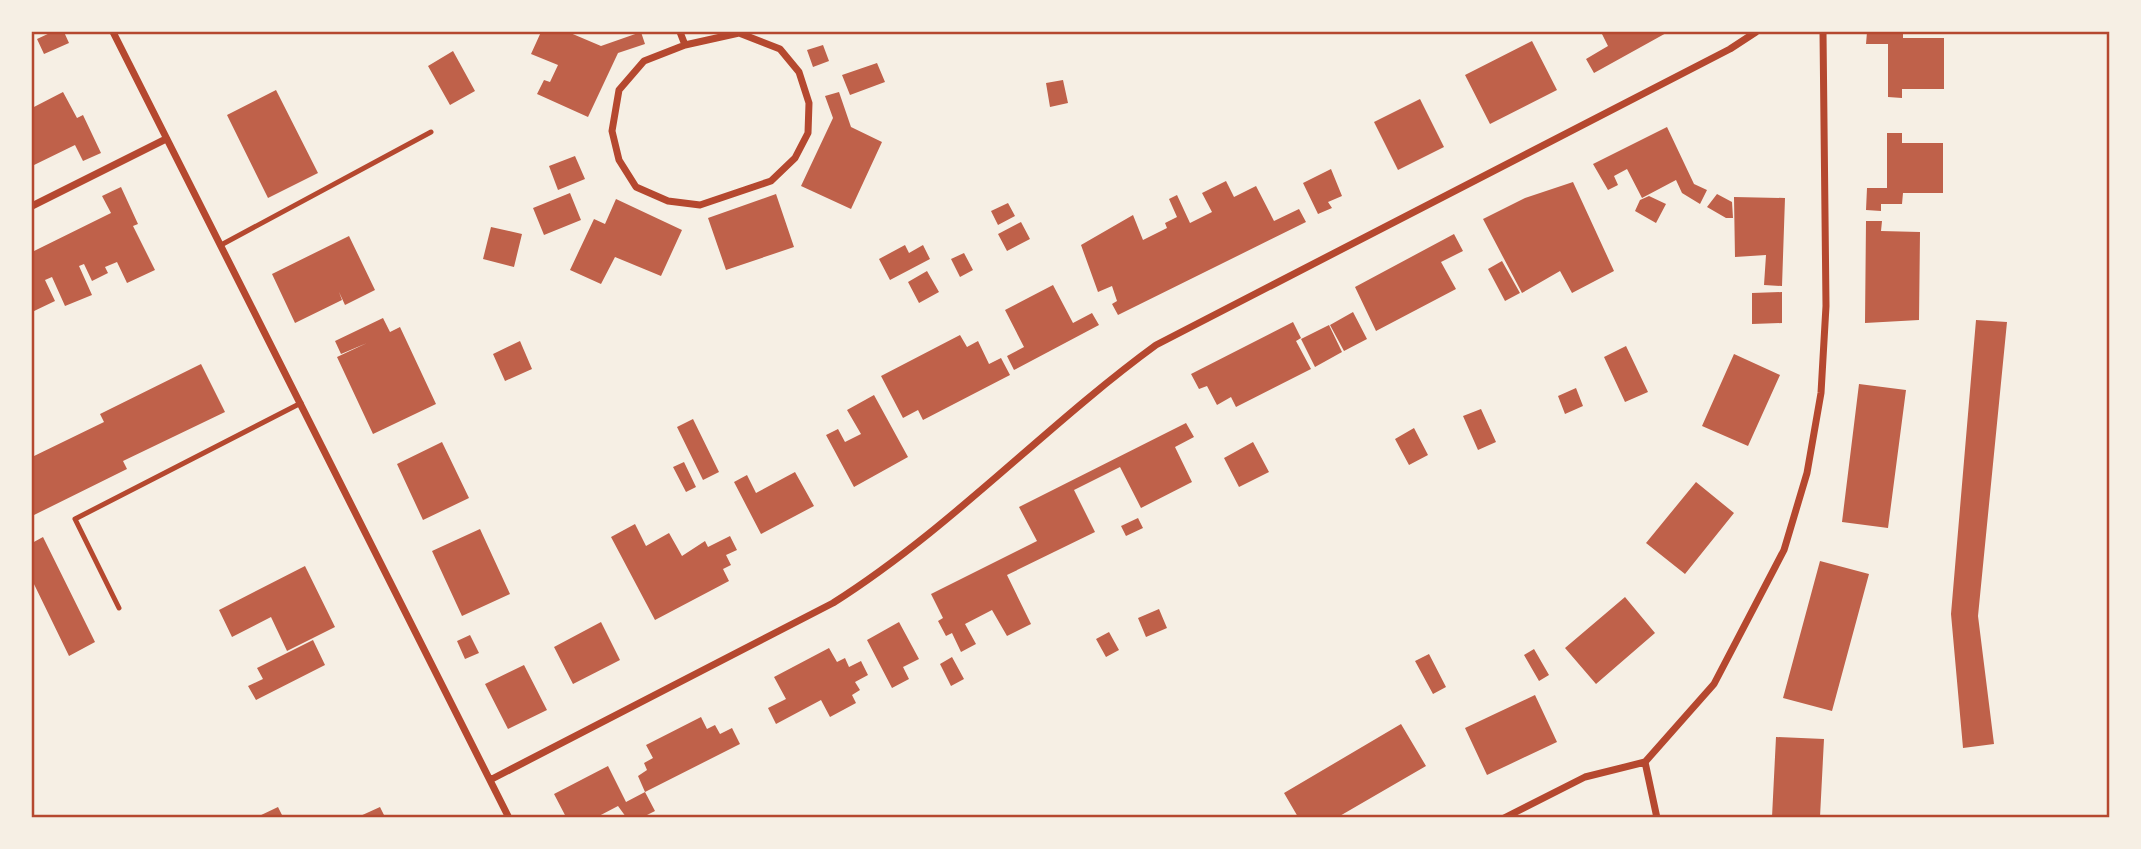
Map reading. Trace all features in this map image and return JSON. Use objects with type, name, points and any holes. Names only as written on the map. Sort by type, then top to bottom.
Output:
[{"type":"street","points":[[113,32],[509,817]]},
{"type":"street","points":[[680,32],[685,45]]},
{"type":"street","points":[[490,780],[833,603],[873,578],[963,506],[1110,379],[1156,345],[1730,49],[1756,32]]},
{"type":"street","points":[[1504,817],[1585,777],[1645,762],[1714,684],[1745,630],[1784,550],[1807,472],[1821,393],[1826,306],[1823,32]]},
{"type":"street","points":[[739,33],[780,49],[799,72],[809,103],[808,133],[795,158],[771,181],[700,205],[668,201],[636,187],[619,160],[612,131],[619,90],[644,61],[685,45],[739,33]]},
{"type":"street","points":[[32,206],[166,139]]},
{"type":"street","points":[[1645,762],[1657,817]]},
{"type":"lane","points":[[221,245],[431,132]]},
{"type":"lane","points":[[119,608],[75,519],[302,403]]},
{"type":"building","points":[[52,32],[64,32],[69,43],[44,54],[37,39]]},
{"type":"building","points":[[541,32],[568,32],[601,46],[641,32],[645,44],[618,53],[588,117],[537,94],[544,80],[550,82],[558,65],[531,54]]},
{"type":"building","points":[[1601,32],[1668,32],[1594,73],[1586,59],[1608,46]]},
{"type":"building","points":[[1867,32],[1903,32],[1903,38],[1944,38],[1944,89],[1902,89],[1902,98],[1888,97],[1888,44],[1866,44]]},
{"type":"building","points":[[1532,41],[1557,90],[1490,124],[1465,75]]},
{"type":"building","points":[[823,45],[829,61],[813,67],[807,50]]},
{"type":"building","points":[[453,51],[475,91],[450,105],[428,66]]},
{"type":"building","points":[[877,63],[885,82],[850,95],[842,75]]},
{"type":"building","points":[[1063,80],[1068,103],[1050,107],[1046,83]]},
{"type":"building","points":[[276,90],[318,173],[268,198],[227,115]]},
{"type":"building","points":[[63,92],[77,118],[83,115],[101,153],[83,161],[75,145],[32,166],[32,108]]},
{"type":"building","points":[[839,92],[851,127],[882,142],[851,209],[801,186],[833,118],[825,96]]},
{"type":"building","points":[[1420,99],[1444,147],[1398,170],[1374,122]]},
{"type":"building","points":[[1667,127],[1694,184],[1707,190],[1700,204],[1682,193],[1676,180],[1642,198],[1627,169],[1614,176],[1618,185],[1608,190],[1593,164]]},
{"type":"building","points":[[1887,133],[1902,133],[1902,143],[1943,143],[1943,193],[1903,193],[1902,204],[1881,204],[1881,211],[1866,210],[1867,188],[1887,188]]},
{"type":"building","points":[[575,156],[585,179],[558,190],[549,166]]},
{"type":"building","points":[[1331,169],[1342,196],[1328,202],[1332,208],[1318,214],[1303,183]]},
{"type":"building","points":[[1226,181],[1234,197],[1256,186],[1274,221],[1299,209],[1306,222],[1118,315],[1112,304],[1117,301],[1112,286],[1098,292],[1081,245],[1133,215],[1143,240],[1167,228],[1165,223],[1177,217],[1169,199],[1177,195],[1190,223],[1212,212],[1202,193]]},
{"type":"building","points":[[1573,182],[1614,271],[1572,293],[1560,271],[1522,293],[1483,219],[1525,198]]},
{"type":"building","points":[[121,187],[138,224],[133,226],[155,270],[127,283],[117,262],[105,267],[108,273],[92,281],[84,264],[79,266],[92,295],[65,306],[52,277],[45,280],[55,301],[32,312],[32,252],[111,213],[102,196]]},
{"type":"building","points":[[570,193],[581,220],[544,235],[533,208]]},
{"type":"building","points":[[776,194],[794,247],[726,270],[708,218]]},
{"type":"building","points":[[1717,194],[1732,202],[1733,218],[1726,218],[1707,207]]},
{"type":"building","points":[[1649,196],[1666,204],[1656,223],[1635,211],[1640,200]]},
{"type":"building","points":[[1734,197],[1785,198],[1782,286],[1764,285],[1766,255],[1735,257]]},
{"type":"building","points":[[616,199],[682,230],[661,276],[615,257],[601,284],[570,270],[594,219],[605,224]]},
{"type":"building","points":[[1008,203],[1015,216],[998,225],[991,211]]},
{"type":"building","points":[[1866,221],[1882,221],[1881,231],[1920,232],[1919,320],[1865,323]]},
{"type":"building","points":[[1021,222],[1030,239],[1007,251],[998,234]]},
{"type":"building","points":[[491,227],[522,234],[514,267],[483,259]]},
{"type":"building","points":[[1454,234],[1463,251],[1441,262],[1456,289],[1376,331],[1355,287]]},
{"type":"building","points":[[349,236],[375,290],[345,305],[339,292],[342,300],[295,323],[272,274]]},
{"type":"building","points":[[905,245],[909,253],[923,245],[930,259],[890,280],[879,259]]},
{"type":"building","points":[[964,253],[973,270],[960,277],[951,259]]},
{"type":"building","points":[[1502,261],[1520,293],[1505,301],[1488,269]]},
{"type":"building","points":[[927,271],[939,292],[919,303],[908,282]]},
{"type":"building","points":[[1053,285],[1073,323],[1092,313],[1099,325],[1014,370],[1007,356],[1024,347],[1005,310]]},
{"type":"building","points":[[1782,292],[1782,323],[1752,324],[1752,293]]},
{"type":"building","points":[[1353,312],[1367,339],[1344,351],[1330,325]]},
{"type":"building","points":[[383,318],[390,332],[400,327],[436,404],[373,434],[337,357],[367,343],[341,354],[335,341]]},
{"type":"building","points":[[1976,320],[2007,322],[1978,616],[1994,744],[1963,748],[1951,614]]},
{"type":"building","points":[[1293,322],[1301,338],[1296,341],[1311,369],[1236,407],[1231,397],[1217,405],[1207,386],[1199,389],[1191,374]]},
{"type":"building","points":[[1329,325],[1342,352],[1315,367],[1301,339]]},
{"type":"building","points":[[960,335],[967,347],[978,341],[989,364],[1001,358],[1010,375],[923,420],[918,410],[903,418],[881,376]]},
{"type":"building","points":[[520,341],[532,369],[505,381],[493,354]]},
{"type":"building","points":[[1626,346],[1648,392],[1625,402],[1604,357]]},
{"type":"building","points":[[1734,354],[1780,375],[1748,446],[1702,426]]},
{"type":"building","points":[[201,364],[225,412],[123,461],[127,469],[32,516],[32,457],[104,422],[100,414]]},
{"type":"building","points":[[1859,384],[1906,390],[1888,528],[1842,522]]},
{"type":"building","points":[[1576,388],[1583,406],[1565,414],[1558,396]]},
{"type":"building","points":[[874,395],[908,457],[854,487],[826,435],[838,429],[845,442],[861,434],[847,410]]},
{"type":"building","points":[[1481,409],[1496,442],[1478,450],[1463,416]]},
{"type":"building","points":[[693,419],[719,472],[703,480],[677,427]]},
{"type":"building","points":[[1186,423],[1194,437],[1175,447],[1192,482],[1141,508],[1120,467],[1074,490],[1095,532],[1007,575],[1031,624],[1007,636],[992,610],[965,624],[976,644],[961,652],[952,633],[946,636],[938,621],[943,618],[931,594],[1037,541],[1019,507]]},
{"type":"building","points":[[1414,428],[1428,455],[1409,465],[1395,439]]},
{"type":"building","points":[[442,442],[469,498],[423,520],[397,464]]},
{"type":"building","points":[[1253,442],[1269,472],[1239,487],[1224,458]]},
{"type":"building","points":[[684,462],[696,487],[686,492],[673,467]]},
{"type":"building","points":[[795,472],[814,506],[761,534],[734,482],[747,475],[756,493]]},
{"type":"building","points":[[1696,482],[1734,513],[1685,574],[1646,543]]},
{"type":"building","points":[[1138,518],[1143,528],[1126,536],[1121,526]]},
{"type":"building","points":[[635,524],[646,546],[669,533],[682,556],[705,541],[708,547],[730,536],[737,550],[726,555],[731,565],[723,569],[729,581],[655,620],[611,537]]},
{"type":"building","points":[[480,529],[510,594],[462,616],[432,551]]},
{"type":"building","points":[[43,537],[95,642],[69,656],[32,580],[32,543]]},
{"type":"building","points":[[1820,561],[1869,574],[1832,711],[1783,698]]},
{"type":"building","points":[[305,566],[335,627],[287,651],[271,617],[232,637],[219,610]]},
{"type":"building","points":[[1625,597],[1655,633],[1596,684],[1565,648]]},
{"type":"building","points":[[1159,609],[1167,628],[1146,637],[1138,618]]},
{"type":"building","points":[[601,622],[620,660],[573,684],[554,647]]},
{"type":"building","points":[[899,622],[919,659],[903,667],[909,679],[892,688],[867,640]]},
{"type":"building","points":[[1109,632],[1119,650],[1106,657],[1096,639]]},
{"type":"building","points":[[470,635],[479,653],[465,659],[457,641]]},
{"type":"building","points":[[313,640],[325,665],[256,700],[248,686],[263,679],[257,668]]},
{"type":"building","points":[[829,648],[837,662],[845,658],[849,667],[861,661],[868,675],[855,682],[860,690],[852,695],[856,703],[830,717],[821,700],[776,724],[768,708],[786,699],[774,677]]},
{"type":"building","points":[[1534,649],[1549,675],[1539,681],[1524,655]]},
{"type":"building","points":[[1429,654],[1446,687],[1433,694],[1415,661]]},
{"type":"building","points":[[952,657],[964,679],[951,686],[940,664]]},
{"type":"building","points":[[524,665],[547,710],[508,729],[485,684]]},
{"type":"building","points":[[1535,695],[1557,742],[1487,775],[1465,728]]},
{"type":"building","points":[[701,717],[707,729],[715,725],[720,734],[732,728],[740,744],[645,792],[638,776],[647,770],[644,763],[653,758],[646,745]]},
{"type":"building","points":[[1401,724],[1426,766],[1338,817],[1298,817],[1284,793]]},
{"type":"building","points":[[1776,737],[1824,739],[1820,817],[1772,817]]},
{"type":"building","points":[[608,766],[626,802],[645,792],[655,811],[643,817],[626,817],[618,806],[597,817],[566,817],[554,794]]},
{"type":"building","points":[[278,807],[283,817],[257,817]]},
{"type":"building","points":[[380,807],[385,817],[358,817]]}]
